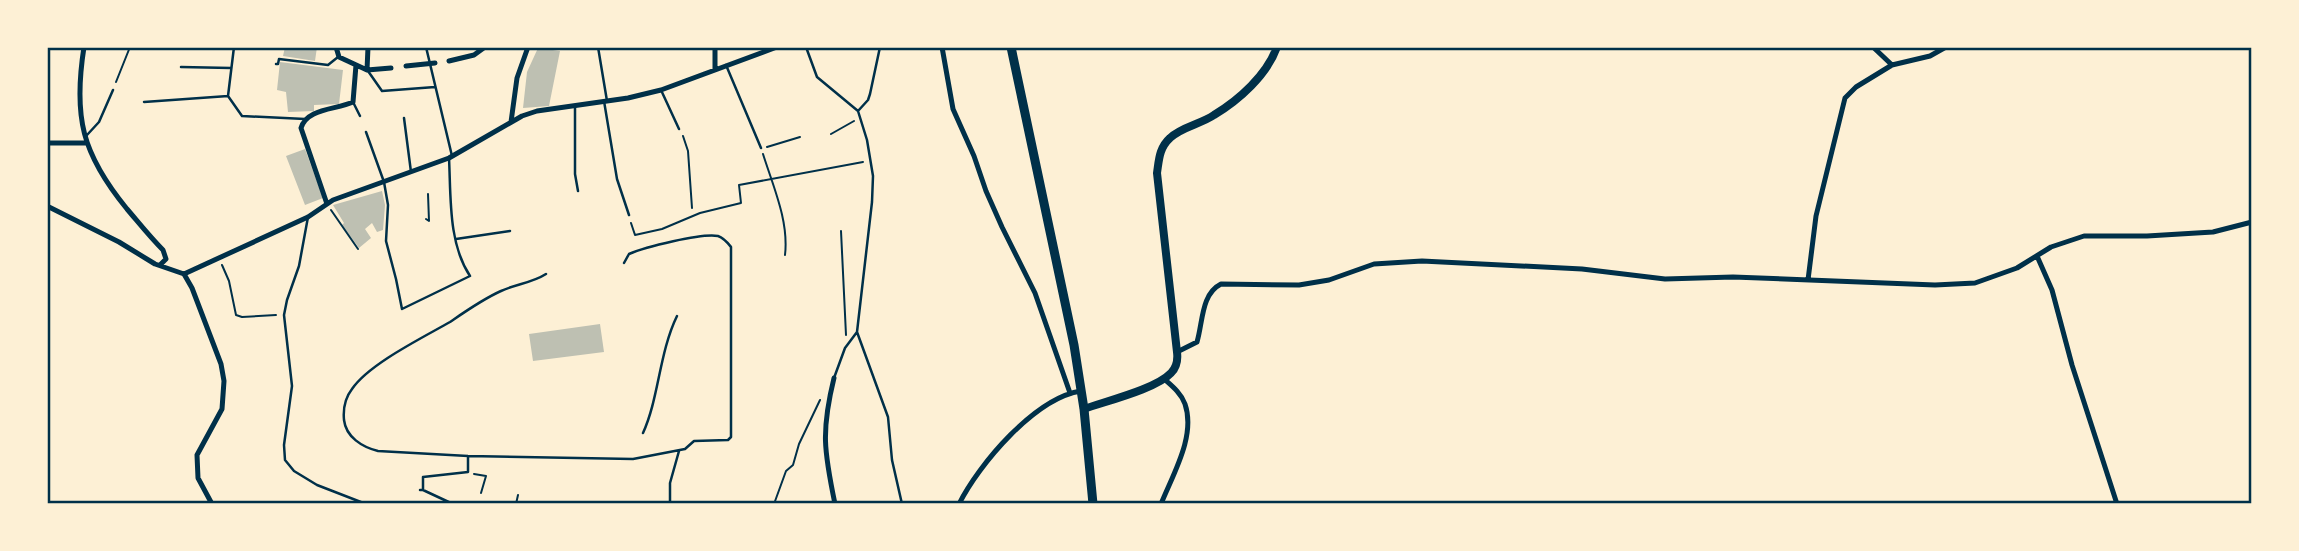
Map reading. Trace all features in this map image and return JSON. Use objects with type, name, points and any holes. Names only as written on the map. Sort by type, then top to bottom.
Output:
[{"type":"main road","points":[[1011,47],[1074,345],[1084,409],[1093,504]]},
{"type":"main road","points":[[1084,409],[1130,394],[1164,379],[1175,368],[1177,352],[1157,173],[1160,152],[1171,136],[1215,115],[1245,91],[1264,72],[1277,47]]},
{"type":"street","points":[[85,47],[79,99],[86,141],[99,172],[111,189],[163,250],[166,259],[160,265]]},
{"type":"street","points":[[336,47],[339,57],[368,70],[391,68]]},
{"type":"street","points":[[368,47],[368,70]]},
{"type":"street","points":[[449,61],[474,55],[485,47]]},
{"type":"street","points":[[511,122],[517,78],[528,47]]},
{"type":"street","points":[[715,47],[715,69]]},
{"type":"street","points":[[47,206],[160,265],[184,274],[309,217],[342,196],[450,157],[522,116],[537,111],[661,90],[777,47]]},
{"type":"street","points":[[942,47],[953,109],[1002,227],[1035,293],[1070,393]]},
{"type":"street","points":[[1872,47],[1892,65]]},
{"type":"street","points":[[1808,280],[1816,216],[1845,98],[1856,87],[1892,65],[1930,56],[1946,47]]},
{"type":"street","points":[[406,66],[433,64]]},
{"type":"street","points":[[327,205],[301,128],[305,119],[353,102],[356,65]]},
{"type":"street","points":[[47,143],[86,141]]},
{"type":"street","points":[[1177,352],[1197,342],[1207,297],[1213,288],[1221,284],[1298,285],[1329,280],[1374,264],[1422,261],[1582,268],[1665,279],[1733,277],[1936,285],[1975,283],[2018,268],[2051,247],[2084,236],[2213,232],[2252,222]]},
{"type":"street","points":[[2037,256],[2052,290],[2072,365],[2117,504]]},
{"type":"street","points":[[184,274],[199,305],[221,364],[224,381],[222,409],[197,455],[198,478],[212,504]]},
{"type":"street","points":[[834,378],[824,428],[824,443],[835,504]]},
{"type":"street","points":[[1161,504],[1186,441],[1188,420],[1185,402],[1177,390],[1164,379]]},
{"type":"street","points":[[959,504],[981,468],[1005,441],[1026,422],[1070,393],[1081,391]]},
{"type":"lane","points":[[234,47],[228,96],[242,116],[305,119]]},
{"type":"lane","points":[[366,132],[384,182],[388,205],[386,241],[402,309],[470,276],[456,239],[450,157],[435,87],[433,64],[426,47]]},
{"type":"lane","points":[[598,47],[617,179],[629,215]]},
{"type":"lane","points":[[806,47],[817,77],[858,111],[867,140],[873,176],[870,230],[857,332],[888,417],[892,460],[902,504]]},
{"type":"lane","points":[[858,111],[870,94],[880,47]]},
{"type":"lane","points":[[276,64],[279,59],[328,65],[339,57]]},
{"type":"lane","points":[[726,65],[761,148]]},
{"type":"lane","points":[[181,67],[231,68]]},
{"type":"lane","points":[[368,70],[382,91],[435,87]]},
{"type":"lane","points":[[86,141],[99,122],[113,88]]},
{"type":"lane","points":[[661,90],[679,129]]},
{"type":"lane","points":[[144,102],[228,96]]},
{"type":"lane","points":[[353,102],[360,116]]},
{"type":"lane","points":[[575,106],[575,174],[579,191]]},
{"type":"lane","points":[[404,118],[411,172]]},
{"type":"lane","points":[[309,217],[299,267],[286,300],[284,315],[292,386],[284,445],[285,460],[294,471],[317,485],[366,504]]},
{"type":"lane","points":[[456,239],[510,232]]},
{"type":"lane","points":[[546,274],[535,281],[498,292],[375,368],[353,387],[344,406],[346,428],[350,435],[368,448],[468,456],[633,458],[679,451],[694,441],[728,440],[731,437],[731,247],[719,236],[684,240],[639,250],[629,254],[624,263]]},
{"type":"lane","points":[[643,433],[671,327],[677,316]]},
{"type":"lane","points":[[834,378],[845,348],[857,332]]},
{"type":"lane","points":[[670,504],[670,483],[679,451]]},
{"type":"lane","points":[[453,504],[421,490],[423,477],[468,472],[468,456]]},
{"type":"path","points":[[113,88],[130,47]]},
{"type":"path","points":[[831,134],[859,117]]},
{"type":"path","points":[[679,129],[688,151],[692,208]]},
{"type":"path","points":[[785,255],[782,220],[761,148],[800,137]]},
{"type":"path","points":[[629,215],[635,234],[662,229],[701,213],[741,203],[739,185],[866,162]]},
{"type":"path","points":[[426,219],[429,220],[428,194]]},
{"type":"path","points":[[327,205],[358,249]]},
{"type":"path","points":[[841,231],[846,335]]},
{"type":"path","points":[[221,261],[229,281],[236,315],[284,315]]},
{"type":"path","points":[[774,504],[817,403]]},
{"type":"path","points":[[472,474],[485,476],[481,493]]},
{"type":"path","points":[[516,504],[518,495]]},
{"type":"building","points":[[285,47],[317,47],[315,61],[283,56]]},
{"type":"building","points":[[538,48],[560,51],[549,106],[523,108],[527,72]]},
{"type":"building","points":[[280,62],[343,70],[339,104],[314,105],[314,111],[288,112],[286,92],[277,90]]},
{"type":"building","points":[[305,149],[323,198],[305,205],[286,156]]},
{"type":"building","points":[[382,191],[385,205],[383,230],[377,232],[372,223],[365,229],[371,238],[359,248],[342,225],[344,223],[333,205]]},
{"type":"building","points":[[600,324],[604,352],[533,361],[529,334]]}]
